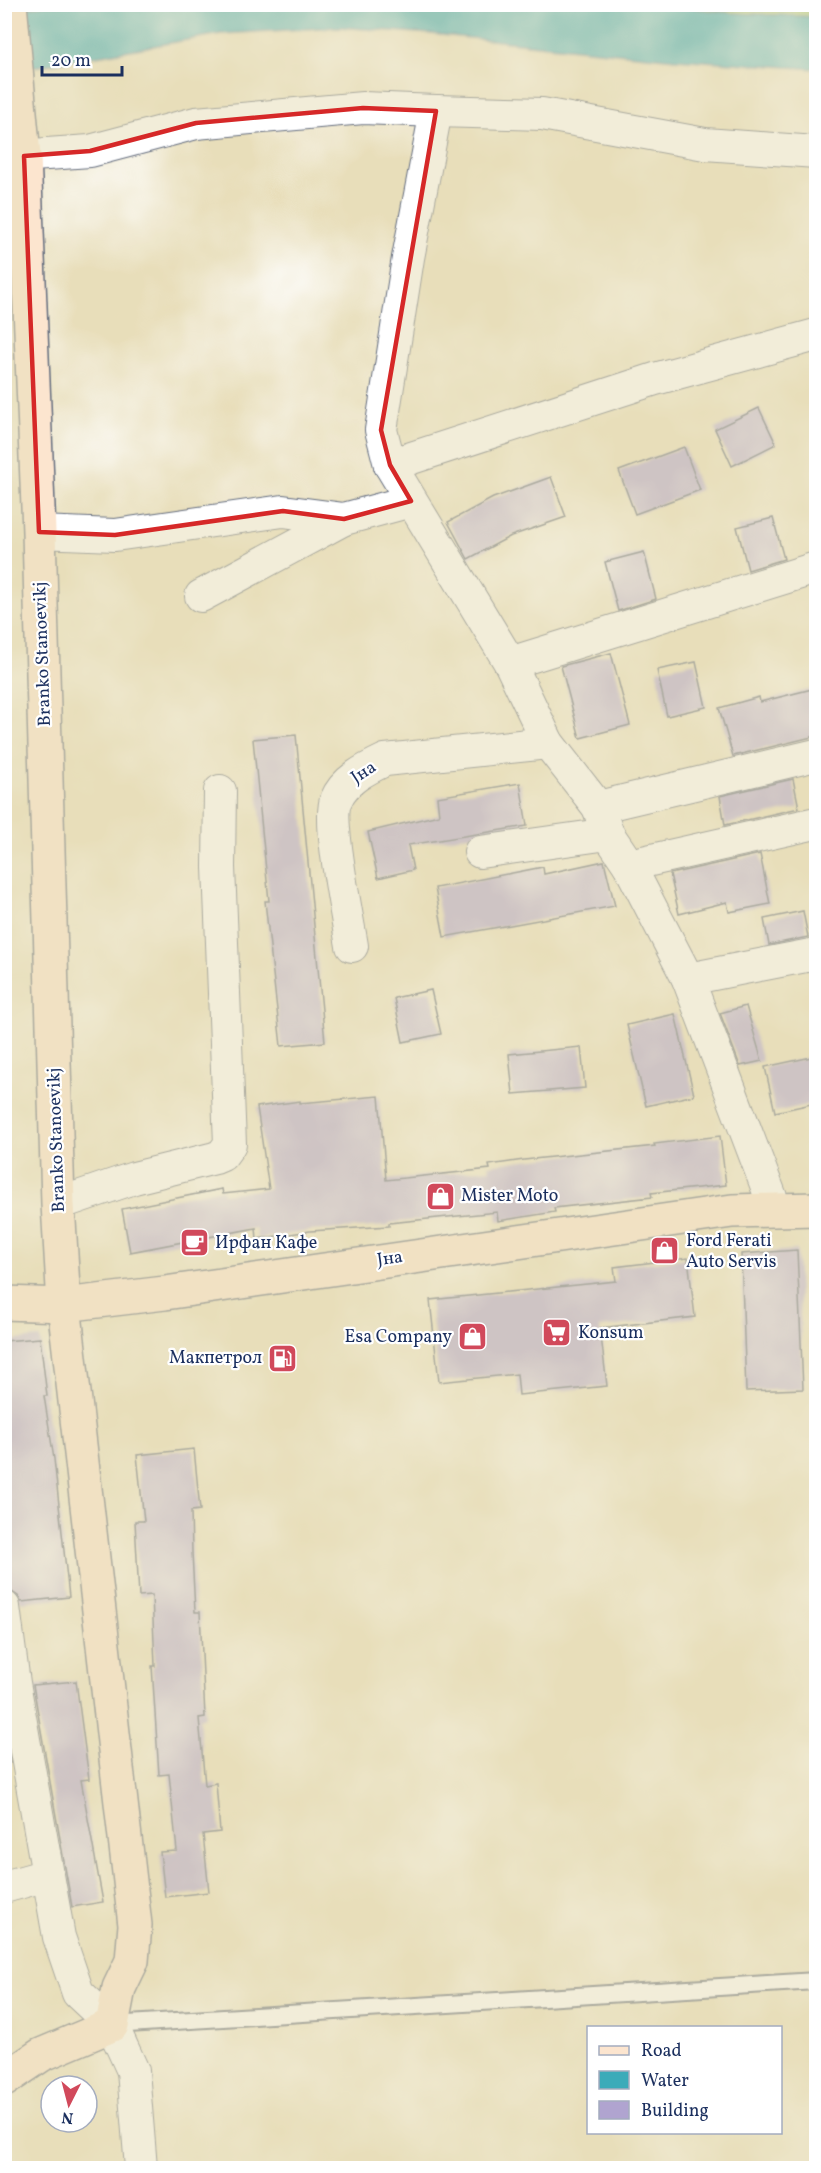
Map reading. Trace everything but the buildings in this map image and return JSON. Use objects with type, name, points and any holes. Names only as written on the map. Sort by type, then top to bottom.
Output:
[{"type":"street","name":"Branko Stanoevikj","points":[[10,4],[21,113],[14,156],[39,532],[58,1204],[64,1305],[135,1925],[132,1961],[119,1988],[112,2025]]},
{"type":"street","points":[[14,156],[90,151],[196,123],[363,108],[542,114],[705,144],[816,152]]},
{"type":"street","points":[[436,111],[408,258],[381,430],[390,465],[510,663],[548,743],[603,821],[629,865],[688,979],[776,1208]]},
{"type":"street","points":[[390,465],[655,379],[816,335]]},
{"type":"street","points":[[201,596],[344,519],[411,501]]},
{"type":"street","points":[[39,532],[115,535],[283,511],[344,519]]},
{"type":"street","points":[[510,663],[816,568]]},
{"type":"street","name":"Јна","points":[[352,946],[336,842],[334,803],[343,788],[366,769],[385,760],[548,743]]},
{"type":"street","points":[[480,852],[603,821],[816,755]]},
{"type":"street","points":[[58,1204],[134,1178],[215,1158],[222,1155],[230,1144],[219,867],[220,791]]},
{"type":"street","points":[[629,865],[816,823]]},
{"type":"street","points":[[688,979],[816,954]]},
{"type":"street","name":"Јна","points":[[4,1303],[64,1305],[165,1293],[732,1210],[816,1209]]},
{"type":"street","points":[[4,1607],[9,1685],[59,1937],[78,1993],[112,2025],[133,2071],[141,2169]]},
{"type":"street","points":[[4,1887],[46,1875]]},
{"type":"street","points":[[4,2079],[41,2055],[112,2025]]},
{"type":"lane","points":[[112,2025],[816,1981]]},
{"type":"highlighted area","points":[[363,108],[436,111],[381,430],[390,465],[411,501],[344,519],[283,511],[115,535],[39,532],[24,156],[90,151],[196,123]]},
{"type":"green space","points":[[660,5],[816,5],[816,17],[731,13]]},
{"type":"water","points":[[660,4],[731,13],[816,17],[816,69],[676,59],[339,27],[221,34],[5,72],[5,11],[45,5]]},
{"type":"place","name":"Mister Moto","points":[[440,1196]]},
{"type":"place","name":"Ирфан Кафе","points":[[194,1243]]},
{"type":"place","name":"Ford Ferati Auto Servis","points":[[665,1251]]},
{"type":"place","name":"Konsum","points":[[557,1333]]},
{"type":"place","name":"Esa Company","points":[[473,1337]]},
{"type":"place","name":"Макпетрол","points":[[283,1358]]}]
